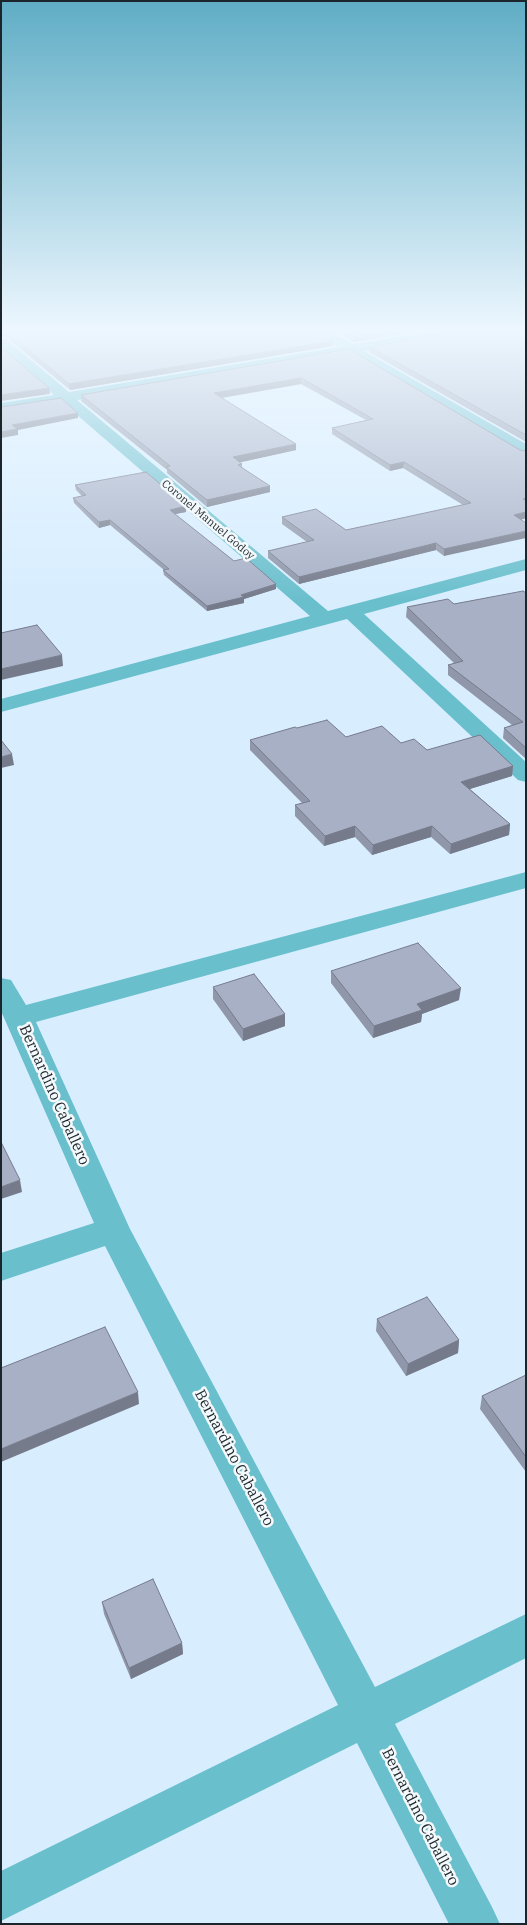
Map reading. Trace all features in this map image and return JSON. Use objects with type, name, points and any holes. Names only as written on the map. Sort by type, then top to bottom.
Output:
[{"type":"street","name":"Coronel Manuel Godoy","points":[[92,421],[325,619]]},
{"type":"street","points":[[475,421],[526,451]]},
{"type":"street","points":[[1,706],[526,564]]},
{"type":"street","points":[[351,612],[526,775]]},
{"type":"street","points":[[10,1002],[526,880]]},
{"type":"street","name":"Bernardino Caballero","points":[[10,1002],[114,1230],[475,1924]]},
{"type":"street","points":[[1,1267],[114,1230]]},
{"type":"street","points":[[1,1897],[526,1635]]},
{"type":"building","points":[[1,421],[35,421],[12,425],[17,429],[1,432]]},
{"type":"building","points":[[113,421],[259,421],[296,444],[233,457],[242,464],[238,465],[270,486],[207,500],[166,467],[170,466]]},
{"type":"building","points":[[365,421],[471,421],[520,450],[526,451],[526,498],[523,499],[526,501],[526,512],[514,515],[526,523],[526,531],[444,549],[436,543],[299,577],[268,551],[314,540],[282,517],[316,509],[346,530],[471,503],[404,462],[390,465],[332,428]]},
{"type":"building","points":[[501,421],[526,421],[526,435]]},
{"type":"building","points":[[146,472],[186,506],[170,510],[234,561],[246,558],[276,584],[241,595],[244,597],[207,606],[163,570],[169,569],[110,520],[99,522],[73,498],[86,495],[75,485]]},
{"type":"building","points":[[523,591],[526,593],[526,748],[504,728],[523,722],[448,665],[463,661],[407,607],[448,599],[454,604]]},
{"type":"building","points":[[37,625],[62,655],[1,669],[1,633]]},
{"type":"building","points":[[327,720],[346,737],[382,726],[401,743],[414,739],[427,750],[480,735],[513,766],[461,782],[510,824],[451,844],[432,826],[373,845],[355,826],[325,836],[295,805],[310,801],[250,740]]},
{"type":"building","points":[[1,740],[12,754],[1,757]]},
{"type":"building","points":[[418,943],[461,988],[417,1004],[422,1010],[374,1026],[331,971]]},
{"type":"building","points":[[254,974],[285,1014],[243,1029],[213,987]]},
{"type":"building","points":[[1,1142],[20,1180],[1,1187]]},
{"type":"building","points":[[427,1297],[459,1340],[408,1364],[377,1319]]},
{"type":"building","points":[[105,1327],[138,1392],[1,1449],[1,1368]]},
{"type":"building","points":[[526,1375],[526,1457],[482,1396]]},
{"type":"building","points":[[153,1579],[182,1643],[129,1668],[102,1602]]}]
